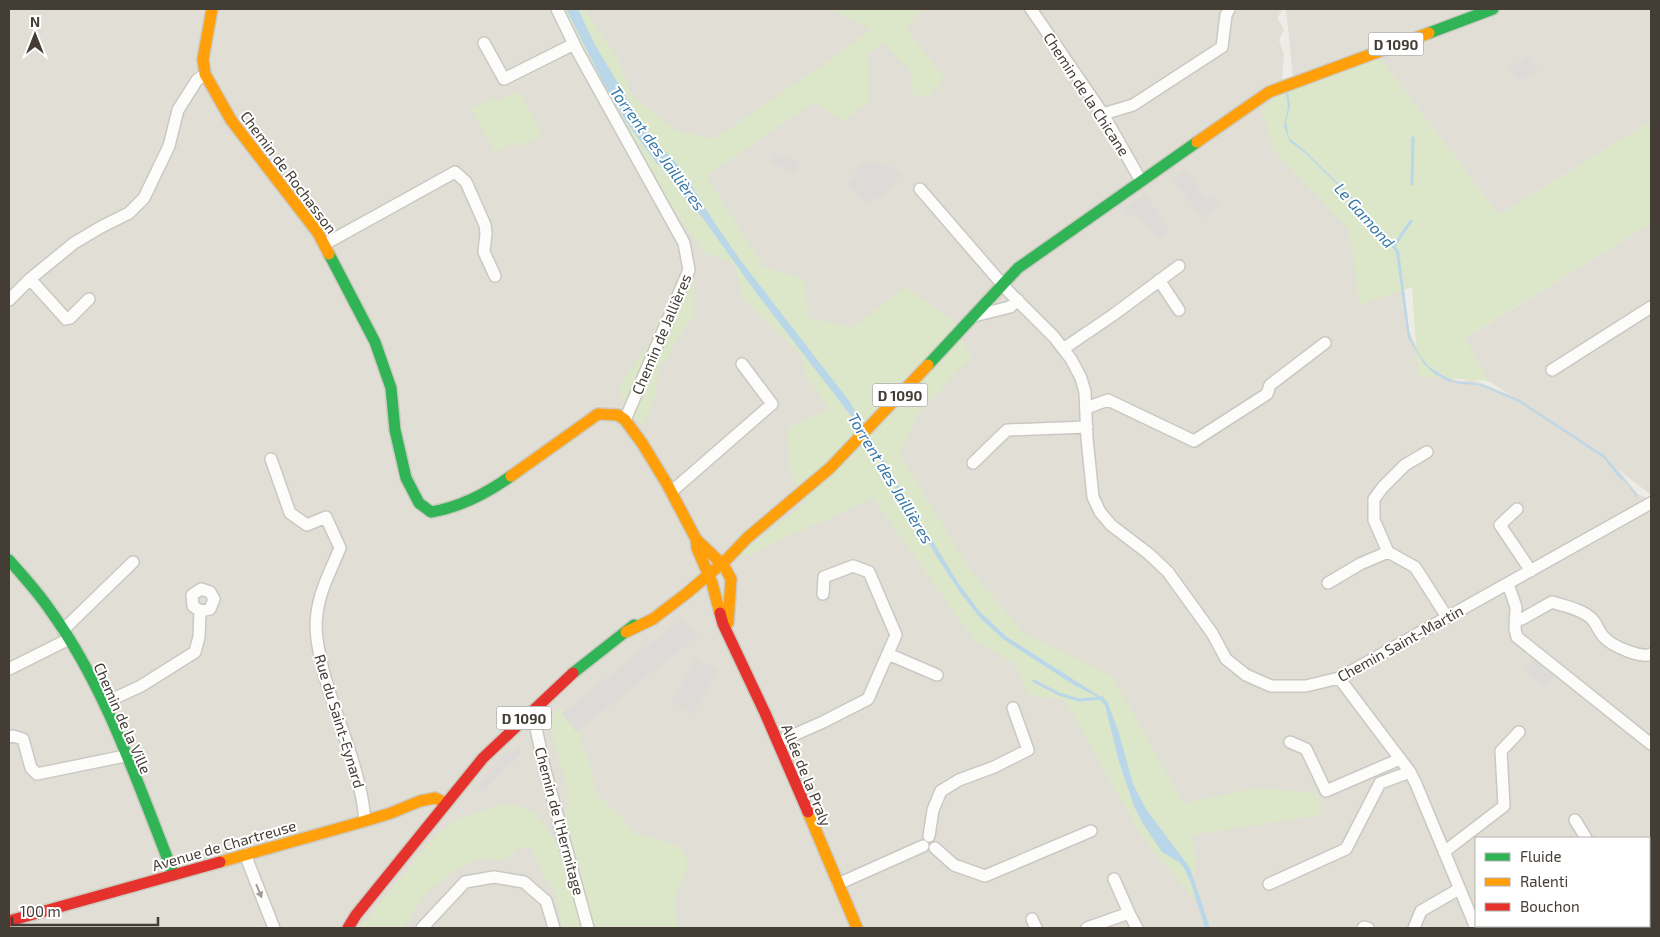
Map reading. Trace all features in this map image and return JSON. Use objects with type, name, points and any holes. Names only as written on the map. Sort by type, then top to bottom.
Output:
[{"type":"street","name":"Chemin de Rochasson","points":[[212,9],[203,59],[205,74],[231,120],[325,244],[375,342],[391,388],[395,430],[406,478],[420,504],[431,512],[447,511],[473,500],[507,480],[598,414],[618,415],[625,420]]},
{"type":"street","name":"Chemin de Jallières","points":[[557,9],[574,44],[684,243],[689,270],[625,420]]},
{"type":"street","name":"Chemin de la Chicane","points":[[1031,9],[1103,114],[1141,181]]},
{"type":"street","points":[[1103,114],[1133,105],[1222,47],[1226,15],[1229,9]]},
{"type":"street","name":"D 1090","points":[[348,928],[356,915],[483,758],[565,679],[707,571],[818,479],[865,433],[972,316],[1024,263],[1269,92],[1493,9]]},
{"type":"street","points":[[484,43],[504,79],[574,44]]},
{"type":"street","points":[[9,300],[30,279],[74,243],[100,227],[129,213],[144,198],[169,146],[178,110],[196,80],[205,74]]},
{"type":"street","points":[[325,244],[455,172],[466,182],[485,225],[484,252],[494,276]]},
{"type":"street","name":"Chemin Saint-Martin","points":[[920,189],[1018,300],[1054,337],[1071,360],[1081,378],[1085,392],[1087,439],[1093,497],[1100,512],[1111,525],[1150,554],[1168,572],[1212,633],[1226,659],[1246,675],[1271,686],[1306,686],[1339,678],[1651,503]]},
{"type":"street","points":[[1063,349],[1179,266]]},
{"type":"street","points":[[30,279],[66,319],[89,298]]},
{"type":"street","points":[[1160,280],[1179,310]]},
{"type":"street","points":[[972,316],[1010,307],[1018,300]]},
{"type":"street","points":[[1552,370],[1651,307]]},
{"type":"street","points":[[1086,408],[1108,400],[1194,441],[1268,394],[1270,385],[1325,342]]},
{"type":"street","points":[[671,492],[772,404],[742,364]]},
{"type":"street","points":[[625,420],[642,443],[671,492],[696,539],[697,548],[707,571]]},
{"type":"street","points":[[973,463],[1007,430],[1087,427]]},
{"type":"street","points":[[1427,452],[1405,465],[1383,486],[1374,499],[1374,520],[1388,552],[1415,567],[1447,616]]},
{"type":"street","name":"Rue du Saint-Eynard","points":[[270,458],[290,513],[307,525],[326,517],[340,548],[322,588],[317,614],[316,639],[331,700],[358,777],[365,821]]},
{"type":"street","points":[[1517,509],[1500,525],[1531,571]]},
{"type":"street","points":[[696,539],[719,561]]},
{"type":"street","points":[[1328,583],[1360,564],[1388,552]]},
{"type":"street","name":"Chemin de la Ville","points":[[9,560],[50,609],[104,703],[174,875]]},
{"type":"street","name":"Allée de la Praly","points":[[719,561],[731,578],[728,612],[729,633]]},
{"type":"street","points":[[9,669],[66,635],[133,562]]},
{"type":"street","points":[[778,742],[868,699],[896,635],[869,572],[853,566],[824,577],[823,594]]},
{"type":"street","name":"Allée de la Praly","points":[[707,571],[719,613],[778,742],[820,846],[857,928]]},
{"type":"street","points":[[1508,584],[1516,607],[1517,637],[1651,744]]},
{"type":"street","points":[[716,598],[726,599],[730,595]]},
{"type":"street","points":[[1515,620],[1522,619],[1552,602],[1577,610],[1591,618],[1605,638],[1629,651],[1647,656],[1651,654]]},
{"type":"street","points":[[104,703],[141,686],[195,652],[199,637],[200,611]]},
{"type":"street","points":[[888,654],[937,676]]},
{"type":"street","points":[[1339,678],[1410,772],[1475,924]]},
{"type":"street","points":[[929,843],[933,810],[941,791],[959,780],[994,767],[1028,750],[1013,708]]},
{"type":"street","name":"Chemin de l'Hermitage","points":[[526,716],[536,728],[545,770],[588,928]]},
{"type":"street","points":[[1444,852],[1504,806],[1501,751],[1519,732]]},
{"type":"street","points":[[9,737],[14,736],[23,739],[31,768],[37,774],[125,756]]},
{"type":"street","points":[[1290,742],[1306,749],[1326,791],[1400,759]]},
{"type":"street","points":[[1269,884],[1346,850],[1380,784],[1410,772]]},
{"type":"street","name":"Avenue de Chartreuse","points":[[9,921],[365,821],[420,801],[435,798],[446,803]]},
{"type":"street","points":[[1575,820],[1585,837]]},
{"type":"street","points":[[929,843],[954,865],[985,876],[1091,831]]},
{"type":"street","points":[[838,884],[929,843]]},
{"type":"street","points":[[247,854],[248,862],[274,928]]},
{"type":"street","points":[[422,928],[465,882],[494,877],[524,882],[546,901],[554,928]]},
{"type":"street","points":[[1114,879],[1128,913],[1137,928]]},
{"type":"street","points":[[1414,928],[1421,911],[1459,889]]},
{"type":"street","points":[[1087,928],[1128,913]]},
{"type":"street","name":"D 1090","points":[[339,928],[356,915]]},
{"type":"street","points":[[1363,928],[1368,928]]},
{"type":"shaded area","points":[[9,9],[1283,9],[1277,18],[1284,30],[1279,40],[1284,55],[1282,77],[1291,104],[1399,247],[1409,330],[1416,346],[1433,370],[1458,381],[1474,380],[1511,395],[1488,381],[1464,339],[1651,223],[1651,495],[1618,469],[1638,494],[1651,500],[1651,928],[9,928]]},
{"type":"shaded area","points":[[1286,9],[1651,9],[1651,121],[1499,215],[1373,49],[1293,77]]},
{"type":"shaded area","points":[[1529,56],[1538,70],[1519,82],[1509,68]]},
{"type":"shaded area","points":[[774,154],[800,163],[795,172],[771,164]]},
{"type":"shaded area","points":[[865,161],[888,165],[901,174],[886,193],[867,204],[847,184]]},
{"type":"shaded area","points":[[1186,170],[1207,200],[1213,195],[1221,207],[1202,218],[1172,178]]},
{"type":"shaded area","points":[[1145,194],[1169,231],[1158,239],[1137,213],[1127,217],[1122,211]]},
{"type":"shaded area","points":[[683,618],[698,636],[576,732],[562,713]]},
{"type":"shaded area","points":[[696,658],[718,671],[693,714],[671,701]]},
{"type":"shaded area","points":[[1533,660],[1554,675],[1543,687],[1524,670]]},
{"type":"shaded area","points":[[518,747],[522,753],[482,792],[478,784],[506,751],[511,754]]},
{"type":"green space","points":[[564,9],[589,9],[587,13],[620,62],[632,96],[677,131],[714,139],[839,54],[871,29],[829,9],[922,9],[906,28],[944,78],[927,98],[913,94],[910,71],[883,43],[868,54],[869,102],[843,122],[815,102],[706,176],[764,267],[805,279],[808,318],[854,327],[905,287],[952,320],[971,357],[919,413],[899,453],[968,566],[1021,631],[1112,676],[1183,803],[1255,788],[1318,793],[1321,815],[1192,835],[1195,856],[1193,898],[1142,837],[1065,700],[1027,694],[1015,664],[974,640],[873,498],[742,558],[741,553],[807,502],[791,476],[787,428],[830,409],[806,377],[801,355],[743,297],[734,264],[704,253],[661,191],[616,110]]},
{"type":"green space","points":[[1373,49],[1499,215],[1651,121],[1651,223],[1465,338],[1488,381],[1418,376],[1412,287],[1360,304],[1349,230],[1274,151],[1262,111],[1293,77]]},
{"type":"green space","points":[[518,91],[543,135],[522,147],[518,141],[495,152],[471,109],[493,97],[496,102]]},
{"type":"green space","points":[[682,268],[693,268],[695,315],[671,347],[670,356],[659,366],[654,403],[643,425],[625,408],[619,386],[649,344]]},
{"type":"green space","points":[[564,709],[572,713],[577,723],[581,743],[589,760],[595,788],[599,797],[615,811],[635,834],[668,842],[679,847],[686,856],[685,877],[675,896],[677,928],[562,928],[553,888],[544,876],[532,849],[522,847],[505,859],[486,859],[472,862],[448,876],[427,893],[403,928],[360,928],[437,833],[458,819],[500,804],[517,805],[532,811],[543,822],[552,837],[557,840],[563,836],[568,793],[554,741],[552,721],[555,711]]},
{"type":"water","name":"Torrent des Jaillières","points":[[566,9],[578,9],[594,43],[646,130],[682,170],[741,261],[850,402],[959,584],[980,612],[1007,637],[1107,701],[1119,733],[1133,784],[1146,809],[1190,868],[1210,928],[1205,928],[1191,883],[1184,868],[1179,862],[1162,852],[1143,824],[1134,806],[1119,762],[1105,705],[1096,696],[1074,685],[1003,639],[980,618],[937,557],[865,434],[757,294],[663,165],[658,165],[625,120],[603,82]]},
{"type":"water","points":[[1288,92],[1290,106],[1286,121],[1289,138],[1303,149],[1361,206],[1399,251],[1410,337],[1428,366],[1454,381],[1481,384],[1520,400],[1605,456],[1638,496],[1636,497],[1604,458],[1519,402],[1479,385],[1448,381],[1435,374],[1424,364],[1408,338],[1396,252],[1359,206],[1304,152],[1290,142],[1284,126],[1288,107],[1286,93]]},
{"type":"waterway","points":[[1412,184],[1413,138]]},
{"type":"waterway","name":"Le Gamond","points":[[1394,246],[1411,221]]},
{"type":"waterway","points":[[1034,681],[1059,694],[1079,700],[1102,698]]},
{"type":"waterway","points":[[553,822],[564,862]]},
{"type":"traffic: fast","points":[[1429,33],[1493,9]]},
{"type":"traffic: fast","points":[[928,365],[1018,268],[1197,142]]},
{"type":"traffic: fast","points":[[329,254],[375,342],[391,388],[395,430],[406,478],[419,503],[431,512],[453,507],[483,494],[511,476]]},
{"type":"traffic: fast","points":[[9,560],[45,603],[70,640],[88,672],[120,738],[174,875]]},
{"type":"traffic: fast","points":[[573,673],[634,625]]},
{"type":"traffic: slow","points":[[212,9],[203,59],[205,74],[231,120],[318,233],[329,254]]},
{"type":"traffic: slow","points":[[1197,142],[1269,92],[1429,33]]},
{"type":"traffic: slow","points":[[626,632],[653,619],[687,593],[727,559],[747,538],[830,468],[928,365]]},
{"type":"traffic: slow","points":[[511,476],[598,414],[618,415],[625,420],[642,443],[667,484],[696,539],[697,548],[712,583],[720,613]]},
{"type":"traffic: slow","points":[[698,541],[724,566],[731,579],[728,623]]},
{"type":"traffic: slow","points":[[220,862],[365,821],[420,801],[435,798],[446,803]]},
{"type":"traffic: slow","points":[[808,812],[857,928]]},
{"type":"traffic: jam","points":[[720,613],[723,624],[765,713],[808,812]]},
{"type":"traffic: jam","points":[[348,928],[356,915],[483,758],[573,673]]},
{"type":"traffic: jam","points":[[9,921],[220,862]]}]
